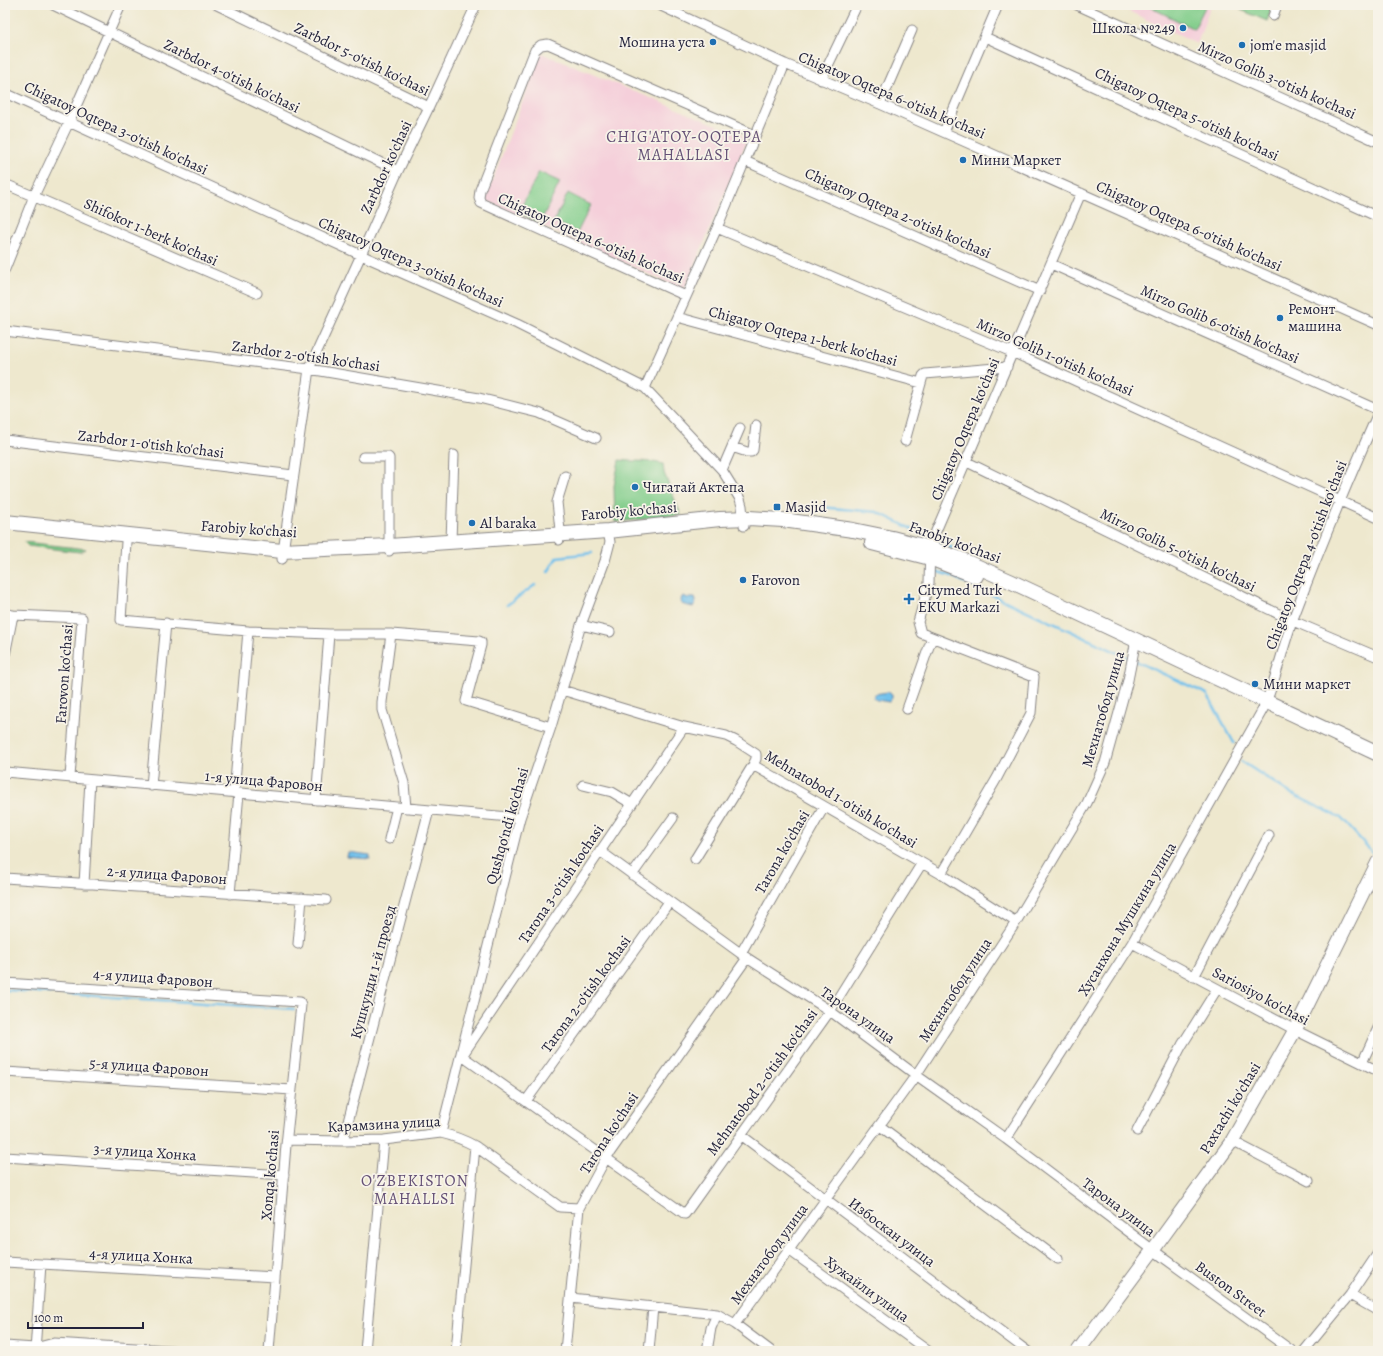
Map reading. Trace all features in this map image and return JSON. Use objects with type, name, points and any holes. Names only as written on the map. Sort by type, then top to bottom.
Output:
[{"type":"main road","name":"Farobiy ko'chasi","points":[[5,531],[282,555],[609,534],[720,519],[744,522],[783,520],[853,530],[892,538],[930,558],[958,558],[1006,579],[1135,644],[1265,705],[1378,762]]},
{"type":"main road","name":"Farobiy ko'chasi","points":[[5,522],[282,555]]},
{"type":"main road","name":"Farobiy ko'chasi","points":[[389,549],[451,541],[559,538]]},
{"type":"main road","name":"Farobiy ko'chasi","points":[[1265,705],[1378,754]]},
{"type":"street","name":"Zarbdor 4-o'tish ko'chasi","points":[[53,5],[398,171]]},
{"type":"street","points":[[5,269],[34,196],[110,33],[121,5]]},
{"type":"street","name":"Zarbdor 5-o'tish ko'chasi","points":[[217,5],[430,107]]},
{"type":"street","name":"Zarbdor ko'chasi","points":[[282,555],[308,369],[398,171],[430,107],[475,5]]},
{"type":"street","name":"Chigatoy Oqtepa 6-o'tish ko'chasi","points":[[659,5],[785,64],[944,132],[1378,325]]},
{"type":"street","points":[[821,80],[857,5]]},
{"type":"street","points":[[944,132],[998,5]]},
{"type":"street","name":"Mirzo Golib 3-o'tish ko'chasi","points":[[1077,5],[1378,142]]},
{"type":"street","points":[[1273,16],[1277,5]]},
{"type":"street","points":[[880,104],[912,30]]},
{"type":"street","name":"Chigatoy Oqtepa 5-o'tish ko'chasi","points":[[985,36],[1378,217]]},
{"type":"street","name":"Chigatoy Oqtepa 6-o'tish ko'chasi","points":[[686,296],[481,203],[479,196],[480,190],[536,50],[543,44],[552,46],[755,135]]},
{"type":"street","points":[[645,388],[717,228],[785,64]]},
{"type":"street","name":"Chigatoy Oqtepa 3-o'tish ko'chasi","points":[[5,93],[361,255],[517,324],[645,388],[722,470],[740,499],[744,522]]},
{"type":"street","name":"Chigatoy Oqtepa 2-o'tish ko'chasi","points":[[745,161],[1040,291]]},
{"type":"street","name":"Shifokor 1-berk ko'chasi","points":[[5,184],[257,293]]},
{"type":"street","name":"Chigatoy Oqtepa ko'chasi","points":[[932,638],[921,633],[918,622],[929,583],[930,558],[933,539],[1014,353],[1081,193]]},
{"type":"street","name":"Mirzo Golib 1-o'tish ko'chasi","points":[[717,228],[1014,353],[1378,518]]},
{"type":"street","name":"Mirzo Golib 6-o'tish ko'chasi","points":[[1051,264],[1378,410]]},
{"type":"street","name":"Chigatoy Oqtepa 1-berk ko'chasi","points":[[677,317],[921,383]]},
{"type":"street","name":"Zarbdor 2-o'tish ko'chasi","points":[[5,331],[308,369],[509,404],[553,418],[596,438]]},
{"type":"street","points":[[905,441],[923,376],[926,374],[1007,367]]},
{"type":"street","name":"Chigatoy Oqtepa 4-o'tish ko'chasi","points":[[1265,705],[1292,621],[1340,501],[1378,413]]},
{"type":"street","points":[[732,447],[751,452],[756,425]]},
{"type":"street","points":[[722,470],[740,428]]},
{"type":"street","name":"Zarbdor 1-o'tish ko'chasi","points":[[5,440],[293,475]]},
{"type":"street","points":[[451,541],[454,455]]},
{"type":"street","points":[[363,457],[389,458],[389,549]]},
{"type":"street","name":"Mirzo Golib 5-o'tish ko'chasi","points":[[967,462],[1292,621],[1378,658]]},
{"type":"street","points":[[559,538],[557,502],[565,476]]},
{"type":"street","name":"Qushqo'ndi ko'chasi","points":[[442,1133],[520,818],[552,727],[581,625],[605,562],[610,542],[609,534]]},
{"type":"street","points":[[126,542],[121,620],[248,631],[329,634],[391,634],[481,642],[466,700],[552,727]]},
{"type":"street","name":"Farovon ko'chasi","points":[[5,655],[9,614],[82,618],[70,777]]},
{"type":"street","points":[[152,786],[166,623]]},
{"type":"street","points":[[581,625],[610,632]]},
{"type":"street","points":[[230,894],[248,631]]},
{"type":"street","points":[[316,800],[329,634]]},
{"type":"street","points":[[389,839],[402,808],[405,789],[382,710],[391,634]]},
{"type":"street","points":[[907,709],[932,638],[1034,677],[1031,713],[997,778],[941,874]]},
{"type":"street","name":"Мехнатобод улица","points":[[735,1324],[916,1075],[1016,922],[1087,803],[1105,763],[1128,680],[1135,644]]},
{"type":"street","name":"Mehnatobod 1-o'tish ko'chasi","points":[[562,690],[684,727],[726,736],[736,741],[756,754],[756,759],[752,765],[941,874],[1016,922]]},
{"type":"street","name":"Хусанхона Мушкина улица","points":[[1006,1139],[1132,943],[1265,705]]},
{"type":"street","name":"Tarona 3-o'tish kochasi","points":[[462,1056],[684,727]]},
{"type":"street","points":[[695,859],[752,765]]},
{"type":"street","name":"1-я улица Фаровон","points":[[5,772],[520,818]]},
{"type":"street","points":[[84,884],[90,780]]},
{"type":"street","points":[[583,785],[612,792],[632,804]]},
{"type":"street","name":"Tarona ko'chasi","points":[[565,1351],[579,1208],[606,1158],[744,956],[824,807]]},
{"type":"street","name":"Кушкунди 1-й проезд","points":[[343,1141],[429,810]]},
{"type":"street","points":[[632,875],[673,818]]},
{"type":"street","points":[[1194,977],[1269,835]]},
{"type":"street","name":"Тарона улица","points":[[600,851],[744,956],[830,1011],[1006,1139],[1154,1250]]},
{"type":"street","name":"Paxtachi ko'chasi","points":[[1078,1351],[1154,1250],[1232,1142],[1295,1030],[1378,862]]},
{"type":"street","name":"Mehnatobod 2-o'tish ko'chasi","points":[[606,1158],[685,1214],[830,1011],[922,863]]},
{"type":"street","name":"2-я улица Фаровон","points":[[5,878],[326,900]]},
{"type":"street","points":[[298,944],[302,898]]},
{"type":"street","name":"Tarona 2-o'tish kochasi","points":[[526,1101],[669,902]]},
{"type":"street","name":"Sariosiyo ko'chasi","points":[[1132,943],[1295,1030],[1378,1071]]},
{"type":"street","name":"4-я улица Фаровон","points":[[5,983],[300,1002]]},
{"type":"street","points":[[1137,1131],[1182,1045],[1217,989]]},
{"type":"street","name":"Xonqa ko'chasi","points":[[269,1351],[287,1140],[301,1005],[300,1002]]},
{"type":"street","points":[[1362,1063],[1378,1028]]},
{"type":"street","points":[[462,1056],[606,1158]]},
{"type":"street","name":"5-я улица Фаровон","points":[[5,1072],[292,1090]]},
{"type":"street","points":[[880,1126],[1058,1259]]},
{"type":"street","name":"Карамзина улица","points":[[287,1140],[384,1140],[442,1133],[460,1138],[475,1146],[560,1207],[579,1208]]},
{"type":"street","name":"Избоскан улица","points":[[741,1135],[1027,1351]]},
{"type":"street","points":[[365,1351],[384,1140]]},
{"type":"street","points":[[1232,1142],[1308,1181]]},
{"type":"street","points":[[456,1351],[475,1146]]},
{"type":"street","name":"3-я улица Хонка","points":[[5,1157],[284,1175]]},
{"type":"street","name":"Хужайли улица","points":[[789,1250],[928,1351]]},
{"type":"street","name":"Buston Street","points":[[1154,1250],[1292,1351]]},
{"type":"street","points":[[1304,1351],[1350,1295],[1378,1253]]},
{"type":"street","name":"4-я улица Хонка","points":[[5,1262],[275,1277]]},
{"type":"street","points":[[35,1350],[41,1264]]},
{"type":"street","points":[[1350,1295],[1378,1311]]},
{"type":"street","points":[[571,1298],[717,1314],[735,1324],[771,1351]]},
{"type":"street","points":[[648,1351],[653,1307]]},
{"type":"street","points":[[707,1351],[711,1328],[717,1314]]},
{"type":"street","points":[[5,1346],[35,1350],[54,1343],[184,1351]]},
{"type":"shaded area","name":"Школа №249","points":[[1116,5],[1211,5],[1197,44]]},
{"type":"shaded area","points":[[541,53],[748,138],[684,290],[485,200]]},
{"type":"green space","points":[[1146,5],[1206,5],[1194,29]]},
{"type":"green space","points":[[1243,5],[1273,5],[1267,21],[1241,10]]},
{"type":"green space","points":[[539,172],[560,182],[540,223],[518,213]]},
{"type":"green space","points":[[568,193],[591,205],[577,233],[554,221]]},
{"type":"green space","points":[[619,460],[663,464],[664,473],[681,515],[615,522],[614,486]]},
{"type":"green space","points":[[24,542],[86,549],[80,552],[28,546]]},
{"type":"water","points":[[683,596],[695,598],[695,605],[693,607],[681,604],[681,599]]},
{"type":"water","points":[[888,692],[892,695],[889,702],[873,698],[875,694]]},
{"type":"water","points":[[348,852],[370,855],[370,859],[347,857]]},
{"type":"waterway","points":[[819,507],[877,512],[930,538]]},
{"type":"waterway","points":[[935,540],[952,548]]},
{"type":"waterway","points":[[548,572],[557,557],[592,553]]},
{"type":"waterway","points":[[934,571],[949,575],[1207,694],[1234,743]]},
{"type":"waterway","points":[[507,605],[535,585]]},
{"type":"waterway","points":[[1241,761],[1290,793],[1341,818],[1374,854]]},
{"type":"waterway","points":[[5,990],[294,1009]]},
{"type":"place","name":"Школа №249","points":[[1183,28]]},
{"type":"place","name":"Мошина уста","points":[[713,42]]},
{"type":"place","name":"jom'e masjid","points":[[1242,45]]},
{"type":"place","name":"Мини Маркет","points":[[963,160]]},
{"type":"place","name":"Ремонт машина","points":[[1280,318]]},
{"type":"place","name":"Чигатай Актепа","points":[[635,487]]},
{"type":"place","name":"Masjid","points":[[777,507]]},
{"type":"place","name":"Al baraka","points":[[472,523]]},
{"type":"place","name":"Farovon","points":[[743,580]]},
{"type":"place","name":"Citymed Turk EKU Markazi","points":[[909,599]]},
{"type":"place","name":"Мини маркет","points":[[1255,684]]},
{"type":"district","name":"CHIG'ATOY-OQTEPA MAHALLASI","points":[[684,146]]},
{"type":"district","name":"O'ZBEKISTON MAHALLSI","points":[[415,1190]]}]
